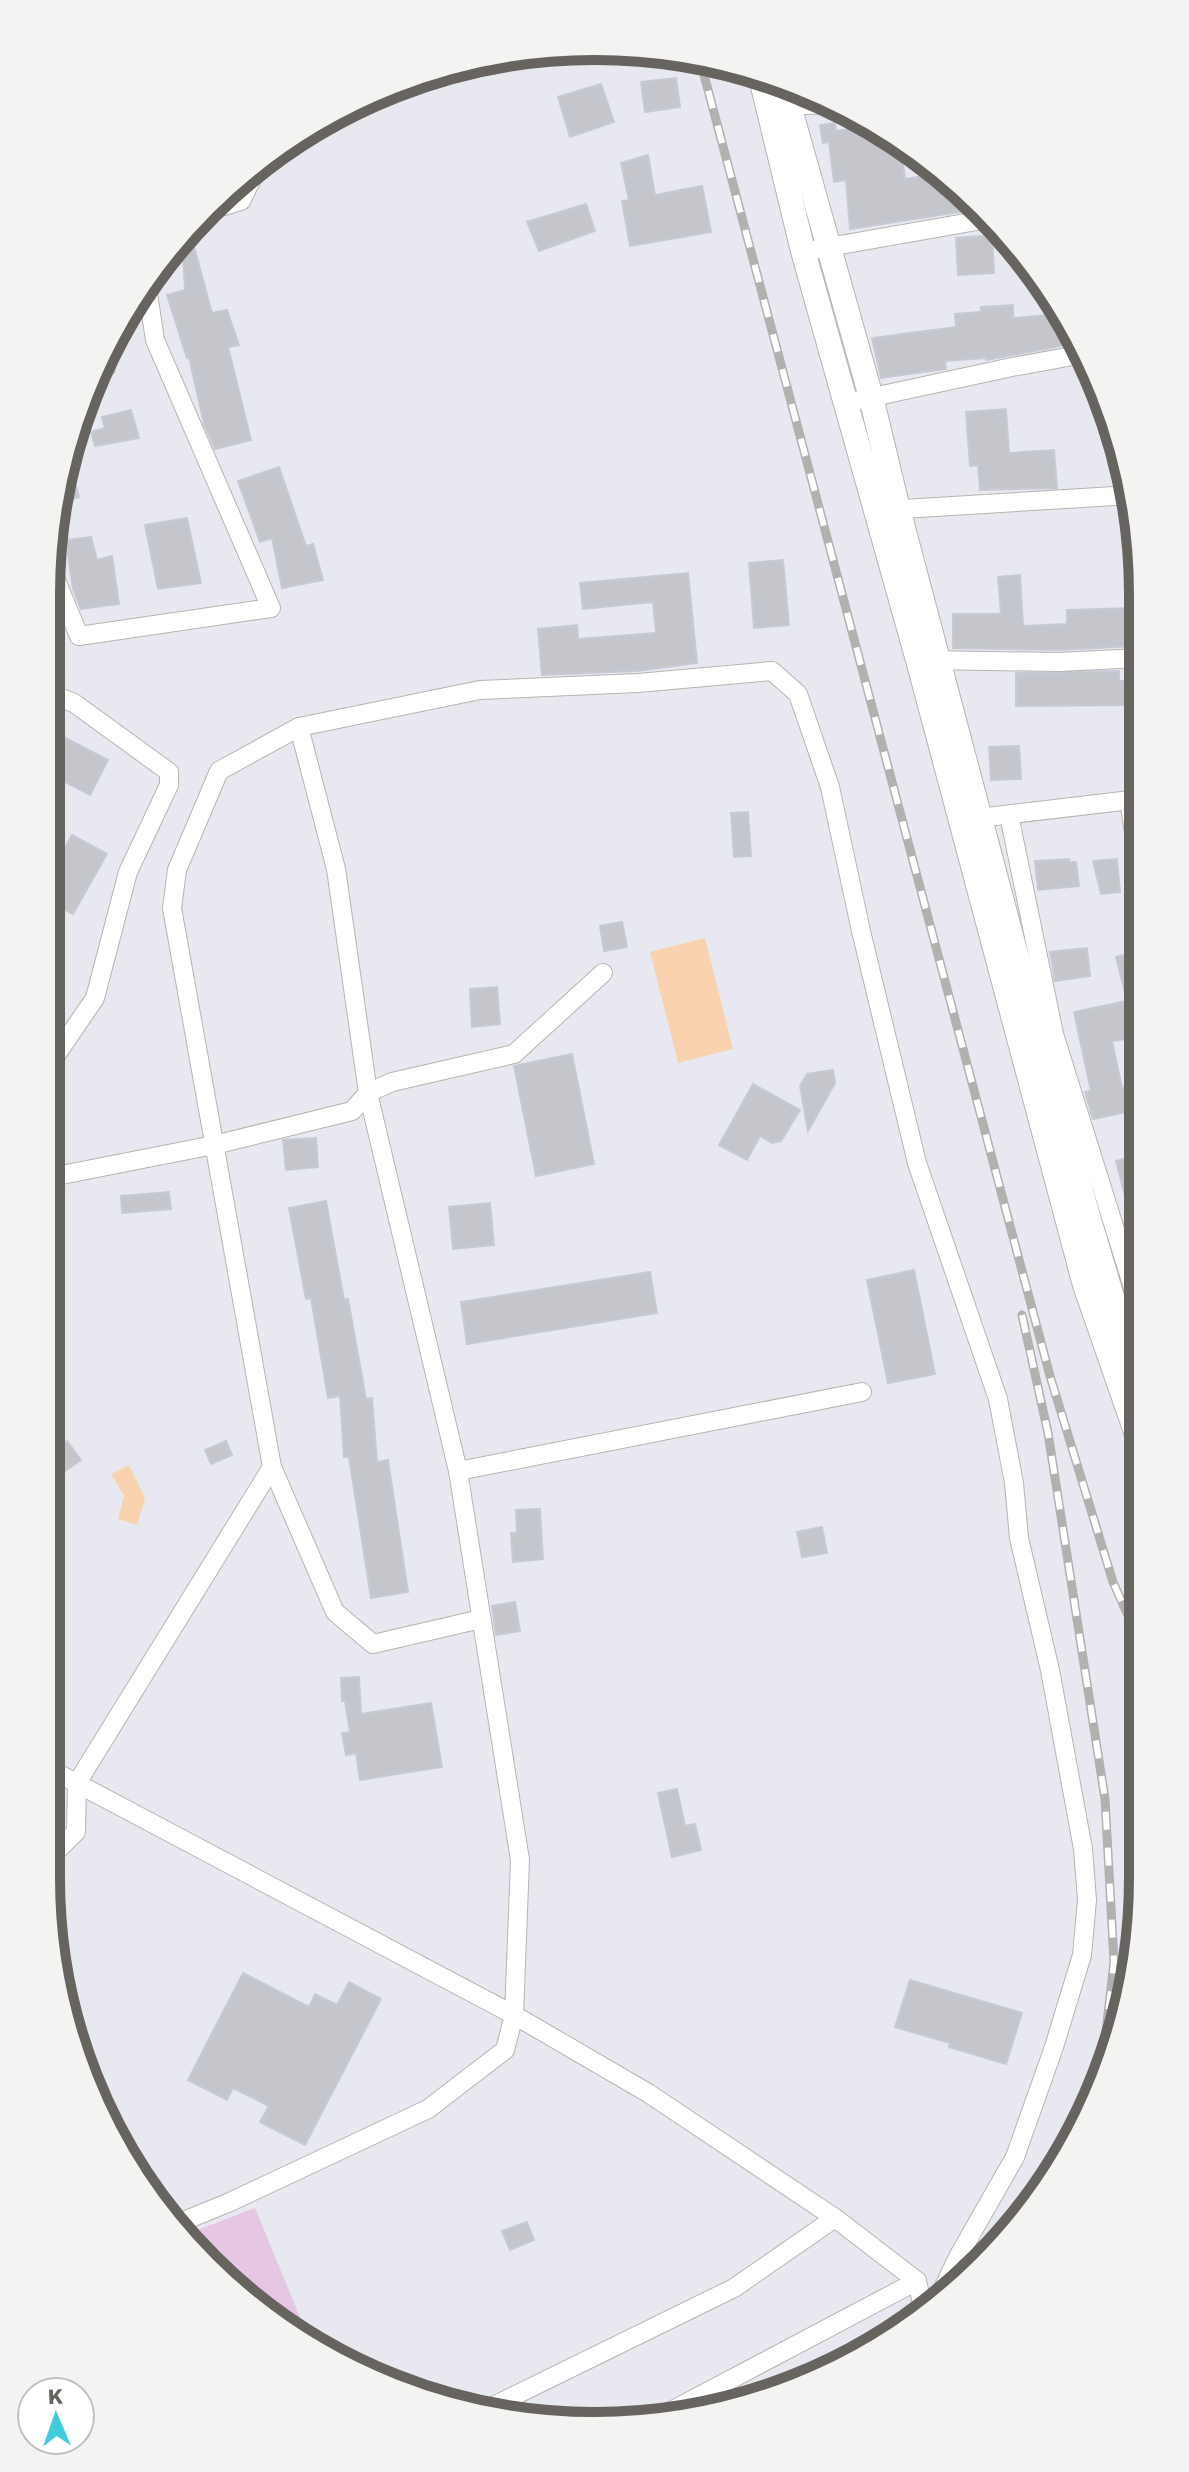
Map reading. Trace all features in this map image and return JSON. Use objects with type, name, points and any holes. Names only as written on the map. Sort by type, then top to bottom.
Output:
[{"type":"main road","points":[[769,89],[779,106],[828,247],[871,397],[887,510]]},
{"type":"main road","points":[[780,94],[779,106],[803,251],[847,402],[887,510],[970,819],[1085,1285],[1129,1412]]},
{"type":"main road","points":[[970,819],[1129,1354]]},
{"type":"street","points":[[779,106],[808,105]]},
{"type":"street","points":[[230,204],[241,201],[247,189]]},
{"type":"street","points":[[803,251],[976,221]]},
{"type":"street","points":[[60,590],[79,636],[271,608],[155,340],[149,300]]},
{"type":"street","points":[[847,402],[1073,356]]},
{"type":"street","points":[[887,510],[1120,496]]},
{"type":"street","points":[[928,660],[1059,662],[1129,658]]},
{"type":"street","points":[[481,1619],[373,1644],[335,1612],[272,1467],[172,908],[177,870],[219,771],[299,727],[480,690],[638,683],[772,671],[798,694],[830,787],[917,1163],[998,1399],[1014,1483],[1019,1538],[1050,1670],[1083,1849],[1087,1900],[1082,1955],[1054,2047],[1015,2157],[948,2278]]},
{"type":"street","points":[[60,698],[74,703],[169,772],[169,785],[128,872],[95,998],[60,1049]]},
{"type":"street","points":[[185,2221],[428,2109],[505,2050],[514,2015],[520,1860],[458,1471],[368,1093],[336,869],[299,727]]},
{"type":"street","points":[[970,819],[1129,801]]},
{"type":"street","points":[[1009,815],[1054,1034],[1129,1275]]},
{"type":"street","points":[[60,1175],[214,1145],[352,1111],[368,1093],[392,1082],[514,1054],[603,973]]},
{"type":"street","points":[[458,1471],[862,1392]]},
{"type":"street","points":[[60,1847],[76,1832],[77,1783],[272,1467]]},
{"type":"street","points":[[60,1774],[514,2015],[648,2093],[835,2218],[917,2281],[921,2301]]},
{"type":"street","points":[[499,2403],[734,2288],[835,2218]]},
{"type":"street","points":[[684,2404],[917,2281]]},
{"type":"shaded area","points":[[705,938],[733,1049],[678,1063],[650,952]]},
{"type":"shaded area","points":[[129,1465],[145,1498],[137,1525],[118,1519],[124,1496],[111,1474]]},
{"type":"shaded area","points":[[255,2208],[303,2325],[242,2279],[194,2231]]},
{"type":"building","points":[[676,78],[680,107],[645,112],[641,82]]},
{"type":"building","points":[[601,84],[614,122],[570,137],[558,97]]},
{"type":"building","points":[[835,123],[836,131],[855,128],[862,132],[902,158],[905,179],[927,176],[966,211],[850,229],[846,180],[834,182],[829,142],[823,143],[820,125]]},
{"type":"building","points":[[648,155],[655,195],[702,186],[711,232],[630,246],[622,201],[629,200],[621,163]]},
{"type":"building","points":[[586,204],[595,231],[539,251],[527,222]]},
{"type":"building","points":[[989,235],[994,273],[958,275],[956,238]]},
{"type":"building","points":[[193,242],[212,313],[227,310],[239,345],[228,347],[251,440],[215,449],[204,424],[189,357],[167,295],[185,290],[183,254]]},
{"type":"building","points":[[1013,305],[1013,318],[1049,315],[1067,345],[986,360],[945,361],[946,369],[881,378],[872,338],[956,327],[955,314],[981,312],[981,307]]},
{"type":"building","points":[[1006,409],[1009,453],[1054,450],[1057,488],[980,490],[978,465],[970,466],[966,412]]},
{"type":"building","points":[[131,410],[139,438],[95,446],[91,432],[105,428],[102,417]]},
{"type":"building","points":[[279,467],[306,546],[313,544],[323,580],[282,588],[272,538],[260,542],[238,481]]},
{"type":"building","points":[[73,476],[79,497],[69,500]]},
{"type":"building","points":[[187,518],[201,583],[158,589],[145,525]]},
{"type":"building","points":[[91,537],[97,560],[112,556],[119,604],[81,609],[73,589],[66,540]]},
{"type":"building","points":[[783,560],[789,625],[754,628],[749,563]]},
{"type":"building","points":[[688,573],[697,663],[637,671],[542,675],[538,629],[577,625],[578,639],[656,633],[653,602],[583,609],[580,583]]},
{"type":"building","points":[[1020,575],[1023,626],[1067,624],[1067,610],[1129,608],[1129,646],[1059,650],[953,648],[953,614],[1001,614],[998,577]]},
{"type":"building","points":[[1119,671],[1119,681],[1129,680],[1129,705],[1016,706],[1016,673]]},
{"type":"building","points":[[60,735],[108,760],[90,795],[60,779]]},
{"type":"building","points":[[1019,746],[1021,779],[991,780],[989,747]]},
{"type":"building","points":[[748,812],[751,856],[734,857],[731,813]]},
{"type":"building","points":[[72,835],[107,854],[73,914],[60,907],[60,856]]},
{"type":"building","points":[[1069,859],[1069,862],[1076,862],[1079,886],[1038,890],[1035,861]]},
{"type":"building","points":[[1117,859],[1120,892],[1101,894],[1093,861]]},
{"type":"building","points":[[622,922],[627,947],[604,951],[600,926]]},
{"type":"building","points":[[1087,948],[1090,976],[1055,981],[1050,952]]},
{"type":"building","points":[[1129,954],[1129,1039],[1112,1041],[1122,1088],[1129,1087],[1129,1111],[1093,1119],[1085,1092],[1091,1091],[1074,1012],[1127,1001],[1116,957]]},
{"type":"building","points":[[497,987],[500,1024],[472,1027],[470,989]]},
{"type":"building","points":[[572,1054],[594,1164],[536,1176],[514,1066]]},
{"type":"building","points":[[833,1070],[835,1083],[808,1131],[800,1086],[807,1074]]},
{"type":"building","points":[[753,1084],[800,1110],[781,1141],[772,1143],[760,1136],[747,1160],[719,1145]]},
{"type":"building","points":[[316,1138],[318,1167],[286,1170],[283,1140]]},
{"type":"building","points":[[1129,1158],[1129,1204],[1127,1204],[1116,1161]]},
{"type":"building","points":[[169,1192],[171,1209],[122,1213],[121,1196]]},
{"type":"building","points":[[326,1201],[366,1399],[372,1398],[377,1462],[388,1460],[408,1592],[371,1598],[349,1457],[344,1457],[340,1396],[328,1398],[311,1298],[306,1299],[289,1208]]},
{"type":"building","points":[[490,1203],[494,1245],[453,1249],[449,1207]]},
{"type":"building","points":[[914,1270],[935,1374],[888,1383],[867,1280]]},
{"type":"building","points":[[650,1272],[657,1313],[467,1344],[461,1302]]},
{"type":"building","points":[[67,1441],[81,1460],[60,1474],[60,1445]]},
{"type":"building","points":[[226,1441],[232,1455],[211,1464],[205,1450]]},
{"type":"building","points":[[540,1509],[543,1559],[513,1562],[511,1533],[517,1533],[516,1510]]},
{"type":"building","points":[[822,1527],[827,1553],[802,1557],[797,1532]]},
{"type":"building","points":[[515,1602],[520,1631],[496,1635],[492,1606]]},
{"type":"building","points":[[359,1677],[361,1714],[431,1703],[442,1767],[360,1780],[356,1753],[346,1755],[342,1733],[350,1732],[345,1701],[342,1701],[341,1678]]},
{"type":"building","points":[[677,1789],[685,1826],[695,1824],[701,1850],[672,1857],[658,1793]]},
{"type":"building","points":[[243,1973],[309,2007],[315,1994],[337,2005],[349,1982],[381,1999],[305,2145],[260,2122],[269,2106],[233,2088],[227,2100],[188,2080]]},
{"type":"building","points":[[910,1980],[1022,2013],[1006,2064],[895,2027]]},
{"type":"building","points":[[527,2222],[534,2240],[510,2250],[502,2231]]},
{"type":"railway","points":[[703,71],[1050,1376],[1113,1582],[1129,1618]]},
{"type":"railway","points":[[1022,1315],[1048,1433],[1105,1799],[1114,1962],[1106,2033]]}]
